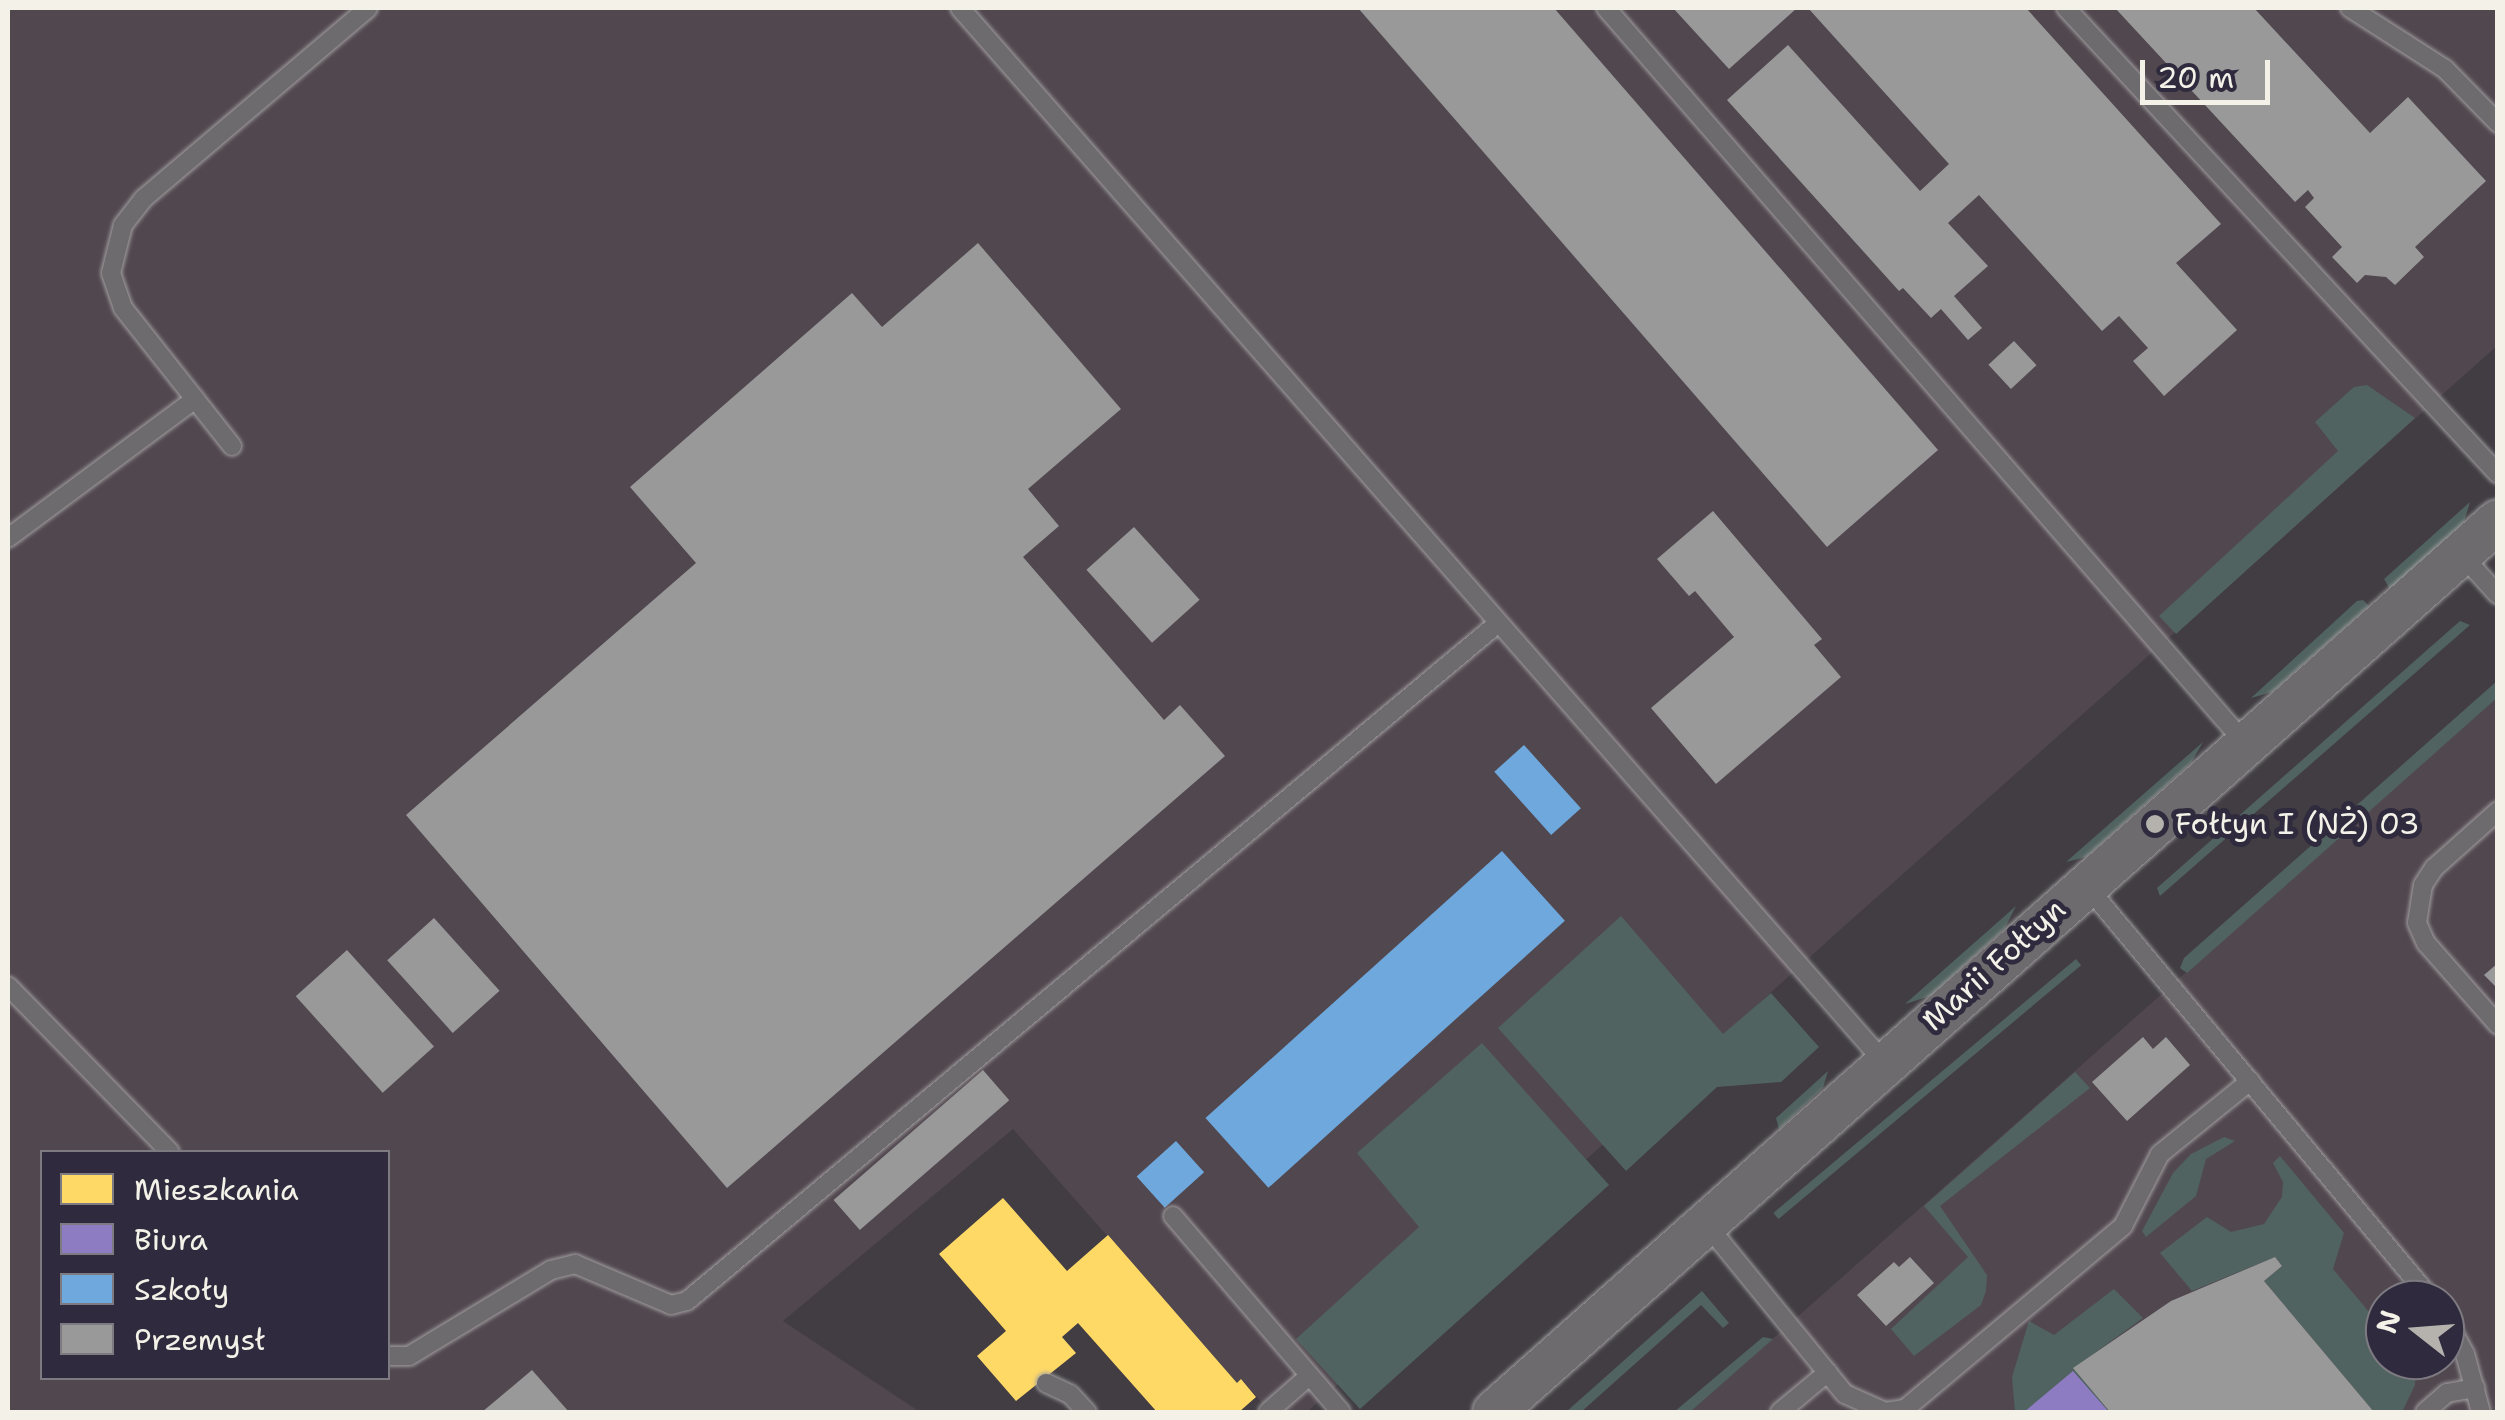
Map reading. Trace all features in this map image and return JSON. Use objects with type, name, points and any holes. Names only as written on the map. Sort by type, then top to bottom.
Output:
[{"type":"street","name":"Marii Fołtyn","points":[[1494,1412],[2498,521]]},
{"type":"lane","points":[[232,446],[123,308],[111,273],[123,224],[142,199],[368,8]]},
{"type":"lane","points":[[960,8],[1885,1063]]},
{"type":"lane","points":[[1606,8],[2245,743]]},
{"type":"lane","points":[[2066,8],[2498,474]]},
{"type":"lane","points":[[2350,8],[2446,68],[2498,123]]},
{"type":"lane","points":[[8,538],[196,400]]},
{"type":"lane","points":[[2461,553],[2498,595]]},
{"type":"lane","points":[[390,1356],[408,1356],[551,1270],[575,1264],[671,1305],[687,1301],[1497,624]]},
{"type":"lane","points":[[2498,811],[2434,868],[2423,885],[2417,923],[2426,942],[2498,1025]]},
{"type":"lane","points":[[2085,884],[2415,1280]]},
{"type":"lane","points":[[8,986],[168,1150]]},
{"type":"lane","points":[[1707,1224],[1845,1394],[1862,1405],[1885,1412],[1904,1409],[2124,1226],[2160,1154],[2250,1081]]},
{"type":"lane","points":[[1173,1216],[1341,1412]]},
{"type":"lane","points":[[2465,1354],[2481,1412]]},
{"type":"lane","points":[[1780,1412],[1828,1372]]},
{"type":"lane","points":[[1268,1412],[1308,1376]]},
{"type":"lane","points":[[1046,1383],[1070,1394],[1088,1412]]},
{"type":"lane","points":[[2425,1412],[2447,1392],[2476,1388]]},
{"type":"shaded area","points":[[8,8],[2497,8],[2497,346],[1841,929],[1307,1412],[1270,1412],[1242,1380],[1237,1383],[1013,1129],[783,1321],[920,1412],[8,1412]]},
{"type":"shaded area","points":[[2367,385],[2415,418],[2176,634],[2159,616],[2338,451],[2315,422],[2354,387]]},
{"type":"shaded area","points":[[2470,502],[2464,522],[2390,589],[2384,579]]},
{"type":"shaded area","points":[[2363,600],[2369,606],[2272,692],[2251,698],[2357,601]]},
{"type":"shaded area","points":[[2460,621],[2470,625],[2160,896],[2157,888]]},
{"type":"shaded area","points":[[2497,681],[2497,698],[2187,973],[2180,968],[2184,958]]},
{"type":"shaded area","points":[[2497,698],[2497,1412],[1690,1412]]},
{"type":"shaded area","points":[[2203,742],[2191,763],[2086,857],[2066,862]]},
{"type":"shaded area","points":[[2016,906],[2005,928],[1930,996],[1905,1004]]},
{"type":"shaded area","points":[[1621,916],[1723,1034],[1771,993],[1819,1047],[1781,1082],[1717,1087],[1626,1171],[1498,1028]]},
{"type":"shaded area","points":[[2076,959],[2081,965],[1779,1219],[1773,1213]]},
{"type":"shaded area","points":[[1482,1043],[1609,1185],[1360,1409],[1296,1339],[1419,1227],[1357,1153]]},
{"type":"shaded area","points":[[1828,1071],[1823,1088],[1779,1129],[1776,1118]]},
{"type":"shaded area","points":[[2075,1072],[2090,1088],[1940,1206],[1987,1275],[1986,1291],[1981,1305],[1914,1356],[1891,1329],[1968,1257],[1924,1206]]},
{"type":"shaded area","points":[[2224,1137],[2235,1141],[2206,1159],[2196,1196],[2146,1237],[2142,1231],[2173,1173],[2191,1154]]},
{"type":"shaded area","points":[[2280,1156],[2344,1233],[2333,1269],[2365,1307],[2365,1380],[2415,1380],[2402,1412],[2374,1412],[2264,1281],[2282,1266],[2275,1257],[2192,1291],[2160,1253],[2207,1217],[2231,1232],[2264,1224],[2282,1197],[2283,1182],[2273,1163]]},
{"type":"shaded area","points":[[2114,1289],[2143,1318],[2074,1368],[2110,1412],[2015,1412],[2012,1377],[2029,1321],[2054,1335]]},
{"type":"shaded area","points":[[1702,1291],[1729,1323],[1723,1328],[1701,1305],[1581,1412],[1566,1412]]},
{"type":"shaded area","points":[[1763,1337],[1773,1339],[1690,1412],[1674,1412]]},
{"type":"building: Mieszkania","points":[[1003,1198],[1067,1271],[1108,1235],[1237,1383],[1241,1379],[1256,1397],[1239,1412],[1157,1412],[1078,1323],[1062,1337],[1076,1353],[1016,1401],[977,1356],[1006,1331],[939,1254]]},
{"type":"building: Biura","points":[[2073,1371],[2109,1412],[2024,1412]]},
{"type":"building: Szkoły","points":[[1524,745],[1581,808],[1551,835],[1494,772]]},
{"type":"building: Szkoły","points":[[1502,851],[1565,921],[1268,1188],[1205,1118]]},
{"type":"building: Szkoły","points":[[1176,1141],[1204,1172],[1165,1208],[1137,1176]]},
{"type":"building: Przemysł","points":[[1358,8],[1554,8],[1938,450],[1827,547]]},
{"type":"building: Przemysł","points":[[1673,8],[1797,8],[1729,69]]},
{"type":"building: Przemysł","points":[[1808,8],[2026,8],[2221,224],[2176,263],[2237,330],[2164,396],[2133,361],[2148,348],[2119,316],[2102,331],[1979,195],[1948,223],[1988,266],[1954,296],[1982,328],[1968,340],[1941,309],[1931,318],[1903,288],[1899,291],[1727,100],[1788,45],[1920,191],[1949,164]]},
{"type":"building: Przemysł","points":[[2115,8],[2254,8],[2370,133],[2408,97],[2486,181],[2415,247],[2424,257],[2395,285],[2386,277],[2365,275],[2357,283],[2332,257],[2342,247],[2305,207],[2314,198],[2308,190],[2295,202]]},
{"type":"building: Przemysł","points":[[978,243],[1121,409],[1028,489],[1059,526],[1023,557],[1164,720],[1180,705],[1225,756],[727,1188],[406,815],[696,563],[630,487],[852,293],[882,327]]},
{"type":"building: Przemysł","points":[[2014,341],[2037,365],[2011,389],[1988,365]]},
{"type":"building: Przemysł","points":[[1713,511],[1822,639],[1814,645],[1841,677],[1716,784],[1651,708],[1734,637],[1695,591],[1689,596],[1657,559]]},
{"type":"building: Przemysł","points":[[1134,527],[1200,600],[1152,643],[1086,570]]},
{"type":"building: Przemysł","points":[[434,918],[500,991],[453,1033],[387,960]]},
{"type":"building: Przemysł","points":[[347,950],[434,1047],[383,1093],[296,996]]},
{"type":"building: Przemysł","points":[[2498,963],[2498,989],[2484,975]]},
{"type":"building: Przemysł","points":[[2143,1037],[2153,1049],[2166,1037],[2190,1065],[2127,1121],[2092,1082]]},
{"type":"building: Przemysł","points":[[983,1070],[1009,1100],[860,1230],[834,1200]]},
{"type":"building: Przemysł","points":[[1910,1257],[1934,1283],[1886,1326],[1857,1295],[1894,1262],[1899,1267]]},
{"type":"building: Przemysł","points":[[2275,1257],[2282,1266],[2264,1281],[2374,1412],[2110,1412],[2073,1368],[2171,1301]]},
{"type":"building: Przemysł","points":[[532,1370],[569,1412],[482,1412]]},
{"type":"place","name":"Fołtyn I (NŻ) 03","points":[[2155,824]]}]
